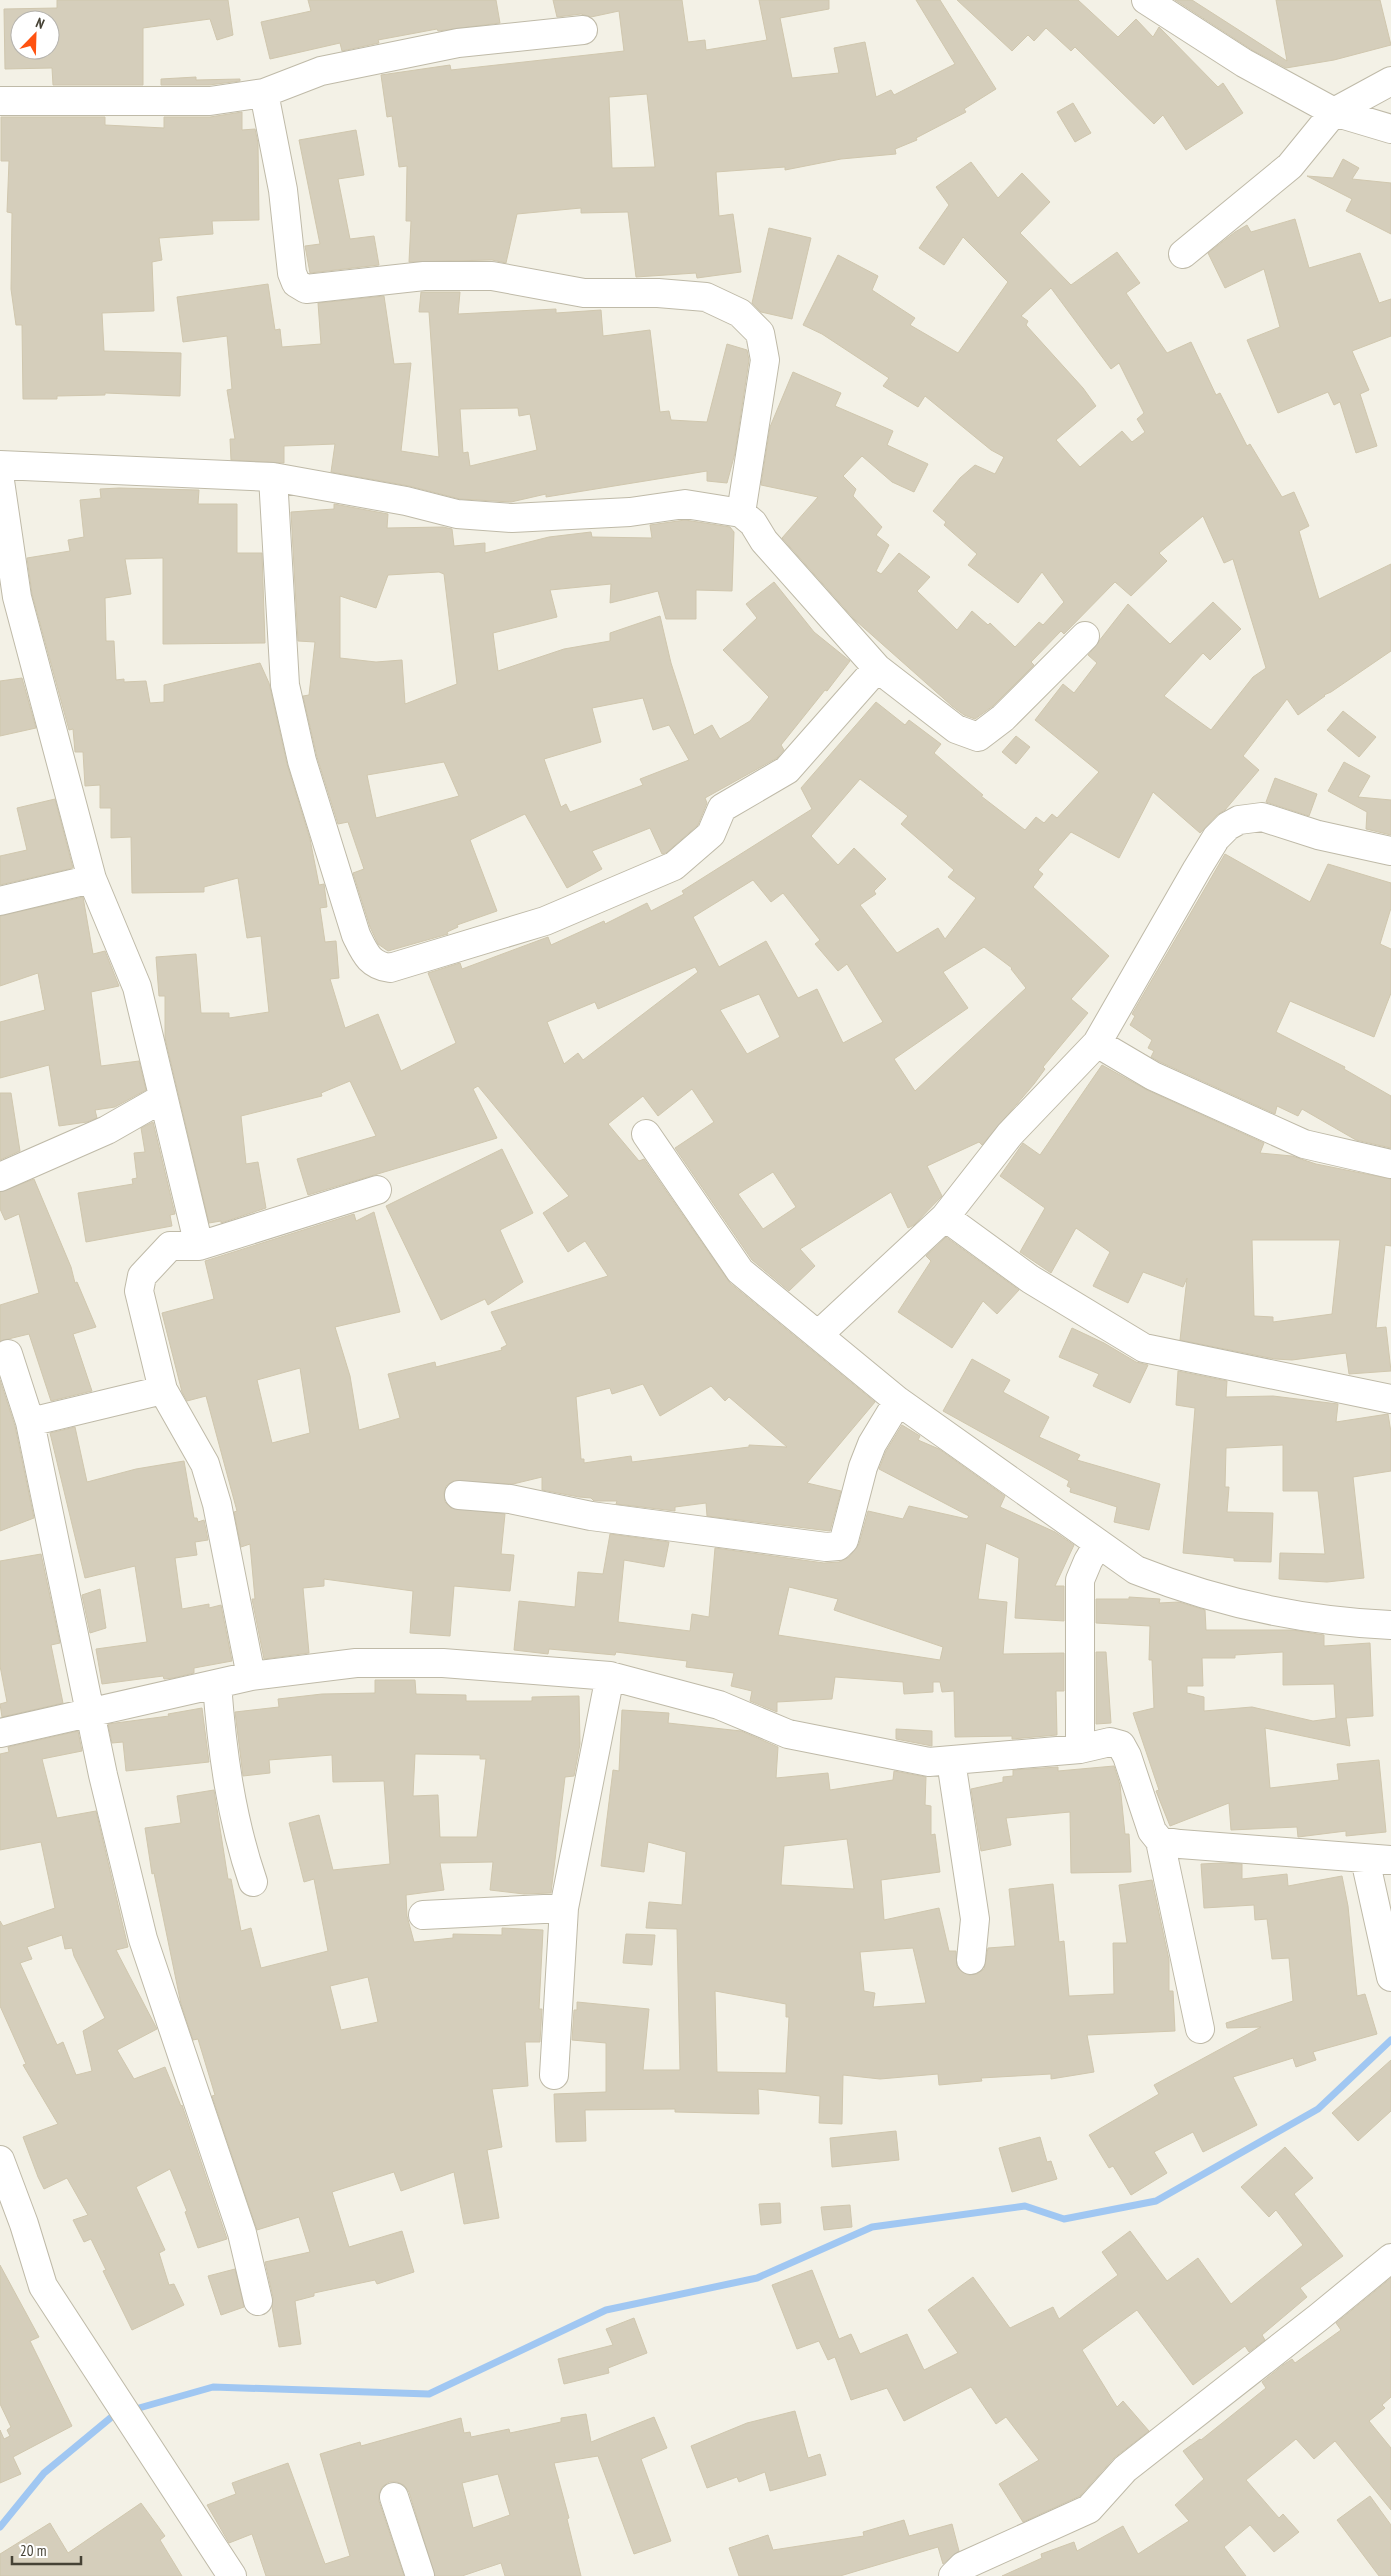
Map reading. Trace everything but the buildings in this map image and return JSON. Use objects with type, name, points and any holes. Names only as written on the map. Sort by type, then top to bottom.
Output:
[{"type":"street","points":[[1146,0],[1244,63],[1334,112],[1391,129]]},
{"type":"street","points":[[0,101],[210,101],[264,93],[321,71],[458,43],[583,30]]},
{"type":"street","points":[[1183,254],[1290,166],[1334,112],[1391,81]]},
{"type":"street","points":[[264,93],[283,190],[292,273],[296,284],[306,290],[424,276],[492,276],[584,293],[658,293],[706,297],[740,313],[760,333],[765,360],[741,513]]},
{"type":"street","points":[[0,465],[273,477],[406,501],[457,514],[512,518],[630,512],[685,504],[741,513],[752,523],[764,541],[877,668],[956,729],[978,737],[1004,718],[1085,636]]},
{"type":"street","points":[[273,477],[285,685],[302,761],[356,935],[368,959],[378,967],[390,968],[545,921],[674,866],[711,834],[722,808],[788,770],[877,668]]},
{"type":"street","points":[[0,480],[17,596],[92,879],[137,986],[199,1246]]},
{"type":"street","points":[[818,1335],[945,1217],[1010,1134],[1097,1043],[1197,869],[1216,838],[1228,826],[1239,820],[1262,817],[1318,835],[1391,851]]},
{"type":"street","points":[[0,901],[92,879]]},
{"type":"street","points":[[1097,1043],[1153,1076],[1304,1144],[1391,1164]]},
{"type":"street","points":[[0,1177],[107,1130],[164,1098]]},
{"type":"street","points":[[646,1134],[740,1271],[898,1401],[1136,1570],[1176,1586],[1266,1610],[1311,1619],[1391,1625]]},
{"type":"street","points":[[251,1676],[217,1504],[204,1464],[163,1390],[139,1291],[142,1276],[170,1246],[199,1246],[378,1190]]},
{"type":"street","points":[[945,1217],[1030,1279],[1144,1348],[1391,1400]]},
{"type":"street","points":[[8,1354],[30,1422],[90,1713],[143,1939],[242,2233],[258,2301]]},
{"type":"street","points":[[30,1422],[163,1390]]},
{"type":"street","points":[[459,1495],[500,1498],[591,1516],[826,1547],[838,1546],[844,1540],[862,1467],[872,1444],[898,1401]]},
{"type":"street","points":[[1080,1749],[1080,1580],[1098,1544]]},
{"type":"street","points":[[0,1733],[251,1676],[356,1663],[443,1663],[610,1676],[719,1705],[788,1734],[929,1762],[1080,1749],[1110,1742],[1121,1745],[1152,1831],[1160,1841],[1200,2029]]},
{"type":"street","points":[[554,2075],[564,1908],[610,1676]]},
{"type":"street","points":[[217,1684],[222,1749],[242,1850],[253,1882]]},
{"type":"street","points":[[951,1761],[975,1919],[972,1960]]},
{"type":"street","points":[[1160,1841],[1378,1860],[1391,1977]]},
{"type":"street","points":[[423,1915],[564,1908]]},
{"type":"street","points":[[0,2160],[24,2224],[43,2286],[232,2576]]},
{"type":"street","points":[[953,2576],[963,2566],[1089,2509],[1125,2469],[1391,2258]]},
{"type":"street","points":[[394,2497],[420,2576]]},
{"type":"waterway","points":[[132,2410],[213,2387],[429,2394],[606,2310],[757,2278],[872,2227],[1025,2206],[1064,2219],[1156,2201],[1318,2109],[1391,2040]]},
{"type":"waterway","points":[[0,2527],[44,2473],[114,2415],[119,2414]]}]
